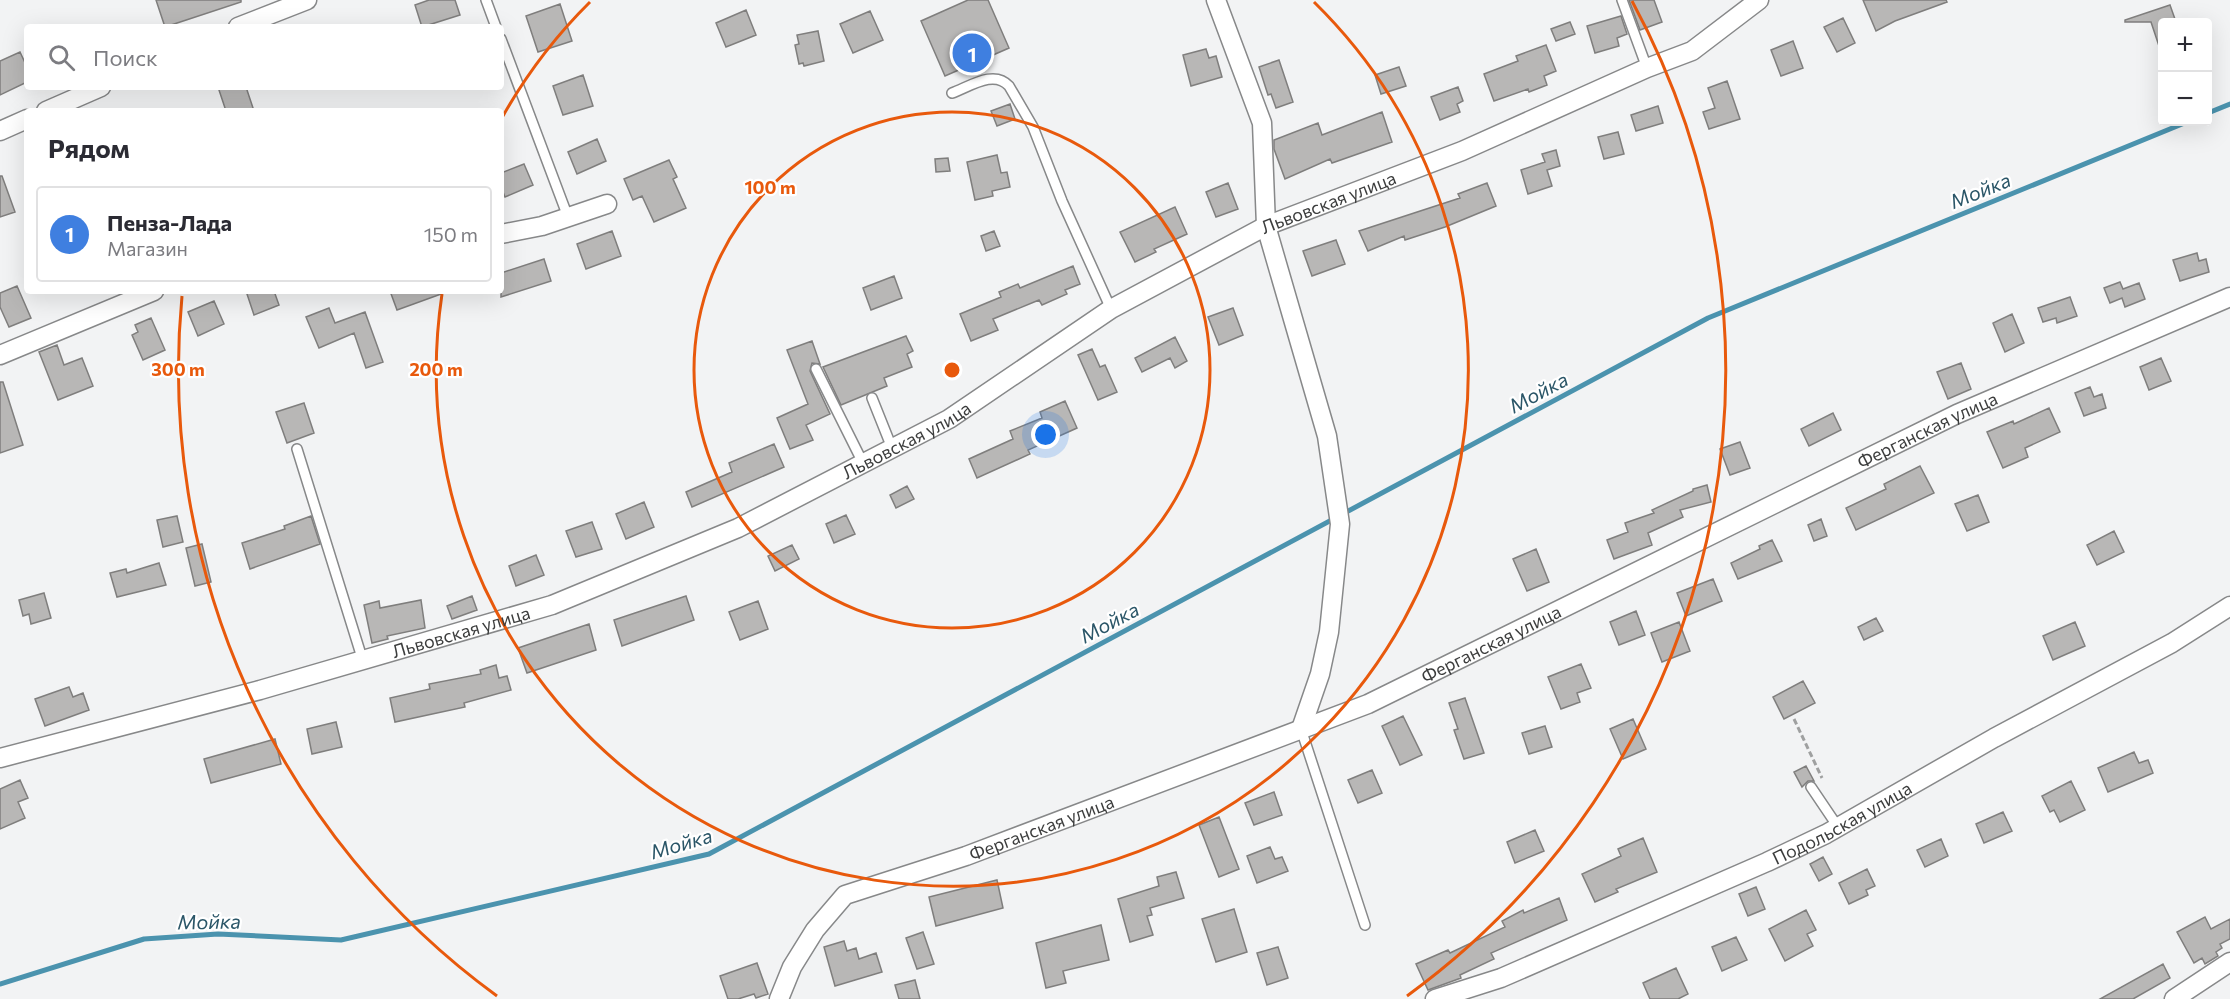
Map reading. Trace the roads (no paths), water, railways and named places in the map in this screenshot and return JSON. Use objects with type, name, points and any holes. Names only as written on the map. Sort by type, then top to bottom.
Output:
[{"type":"street","points":[[246,24],[307,0]]},
{"type":"street","points":[[1216,0],[1262,123],[1266,226],[1328,436],[1340,524],[1329,632],[1320,674],[1300,729]]},
{"type":"street","name":"Львовская улица","points":[[0,758],[113,730],[552,606],[738,528],[948,419],[1111,309],[1266,226],[1462,151],[1647,68],[1692,51],[1760,0]]},
{"type":"street","points":[[53,108],[94,90]]},
{"type":"street","points":[[0,131],[24,121]]},
{"type":"street","points":[[504,233],[542,226],[607,204]]},
{"type":"street","points":[[0,355],[147,294]]},
{"type":"street","name":"Ферганская улица","points":[[779,999],[792,967],[815,930],[845,895],[966,856],[1368,704],[1957,414],[2230,297]]},
{"type":"street","name":"Подольская улица","points":[[1435,999],[1501,978],[1767,862],[1838,827],[1994,738],[2172,643],[2230,606]]},
{"type":"street","points":[[2174,999],[2230,962]]},
{"type":"lane","points":[[486,0],[495,24]]},
{"type":"lane","points":[[1622,0],[1647,68]]},
{"type":"lane","points":[[504,47],[568,217]]},
{"type":"lane","points":[[952,93],[992,78],[1004,80],[1009,86],[1033,127],[1062,201],[1111,309]]},
{"type":"lane","points":[[816,369],[863,463]]},
{"type":"lane","points":[[872,398],[892,448]]},
{"type":"lane","points":[[297,449],[363,661]]},
{"type":"lane","points":[[1300,729],[1365,925]]},
{"type":"lane","points":[[1811,787],[1828,808],[1838,827]]},
{"type":"waterway","name":"Мойка","points":[[2212,111],[2230,104]]},
{"type":"waterway","name":"Мойка","points":[[0,984],[144,939],[218,934],[341,940],[709,854],[1708,318],[2177,126]]},
{"type":"place","name":"Пенза-Лада","points":[[972,53]]}]
